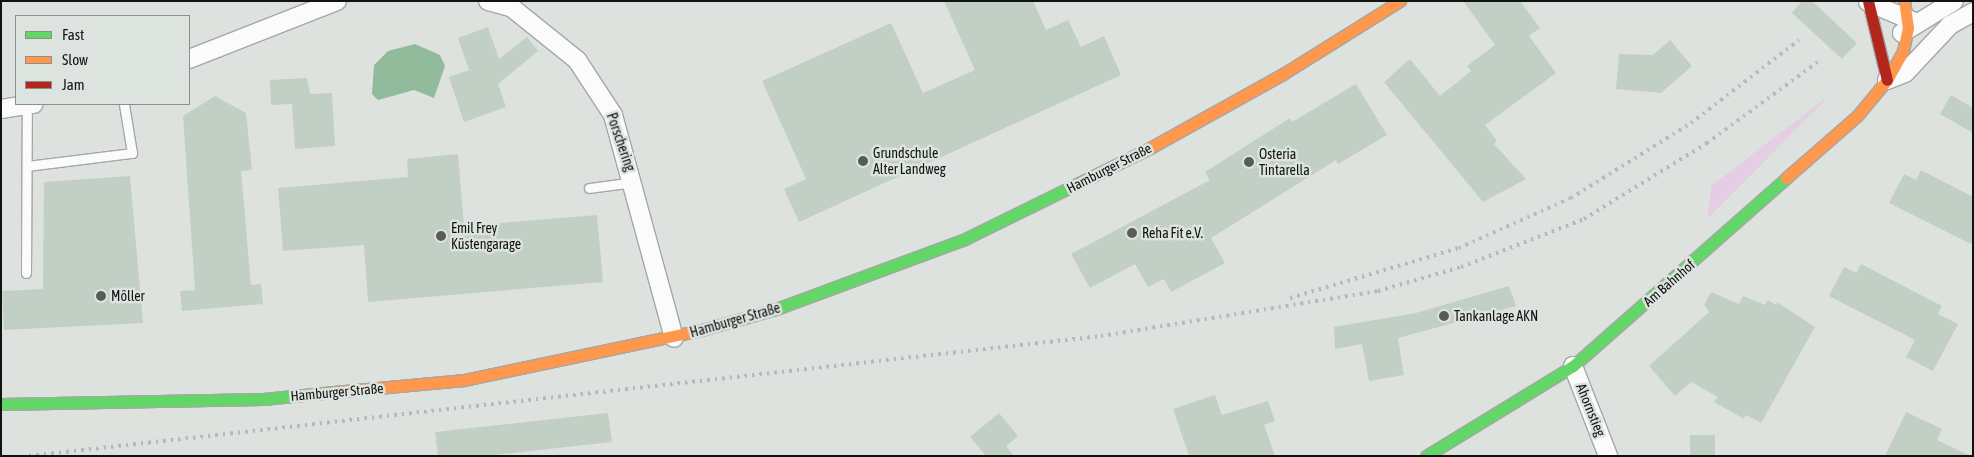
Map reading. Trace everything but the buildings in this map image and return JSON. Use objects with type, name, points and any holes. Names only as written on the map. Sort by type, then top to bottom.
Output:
[{"type":"main road","name":"Hamburger Straße","points":[[1,404],[263,399],[464,380],[674,338],[776,309],[965,239],[1111,170],[1282,74],[1400,1]]},
{"type":"main road","name":"Am Bahnhof","points":[[1426,456],[1518,403],[1573,366],[1790,179],[1857,116],[1887,80],[1904,51],[1910,23],[1904,1]]},
{"type":"main road","points":[[1868,2],[1887,80]]},
{"type":"street","points":[[190,59],[337,1]]},
{"type":"street","name":"Porschering","points":[[488,1],[510,7],[547,32],[594,81],[613,115],[634,182],[674,338]]},
{"type":"street","points":[[1882,60],[1894,40],[1910,23],[1954,1]]},
{"type":"street","points":[[1966,1],[1973,1]]},
{"type":"street","points":[[1868,2],[1910,23],[1950,25]]},
{"type":"street","name":"Am Bahnhof","points":[[1887,80],[1905,73],[1950,25],[1973,12]]},
{"type":"street","points":[[1,109],[30,105]]},
{"type":"street","name":"Ahornstieg","points":[[1573,366],[1608,456]]},
{"type":"lane","points":[[26,273],[27,166],[30,105]]},
{"type":"lane","points":[[27,166],[132,153],[124,105]]},
{"type":"lane","points":[[589,188],[634,182]]},
{"type":"shaded area","points":[[415,44],[440,55],[445,66],[434,98],[414,90],[378,100],[372,94],[374,65],[388,51]]},
{"type":"shaded area","points":[[1831,94],[1708,218],[1711,186]]},
{"type":"railway","points":[[1290,298],[1459,248],[1571,198],[1691,123],[1799,40]]},
{"type":"railway","points":[[29,456],[1101,336],[1378,291],[1461,267],[1584,219],[1707,143],[1819,61]]},
{"type":"traffic: fast","points":[[705,329],[776,309],[965,239],[1150,148]]},
{"type":"traffic: fast","points":[[1426,456],[1573,366],[1786,178]]},
{"type":"traffic: fast","points":[[1,404],[263,399],[334,392]]},
{"type":"traffic: slow","points":[[1150,148],[1283,74],[1400,1]]},
{"type":"traffic: slow","points":[[1786,178],[1857,116],[1887,80],[1903,51],[1908,28],[1904,1]]},
{"type":"traffic: slow","points":[[334,392],[464,380],[705,329]]},
{"type":"traffic: jam","points":[[1868,1],[1887,80]]},
{"type":"place","name":"Grundschule Alter Landweg","points":[[863,161]]},
{"type":"place","name":"Osteria Tintarella","points":[[1249,162]]},
{"type":"place","name":"Reha Fit e.V.","points":[[1132,233]]},
{"type":"place","name":"Emil Frey Küstengarage","points":[[441,236]]},
{"type":"place","name":"Möller","points":[[101,296]]},
{"type":"place","name":"Tankanlage AKN","points":[[1444,316]]}]
